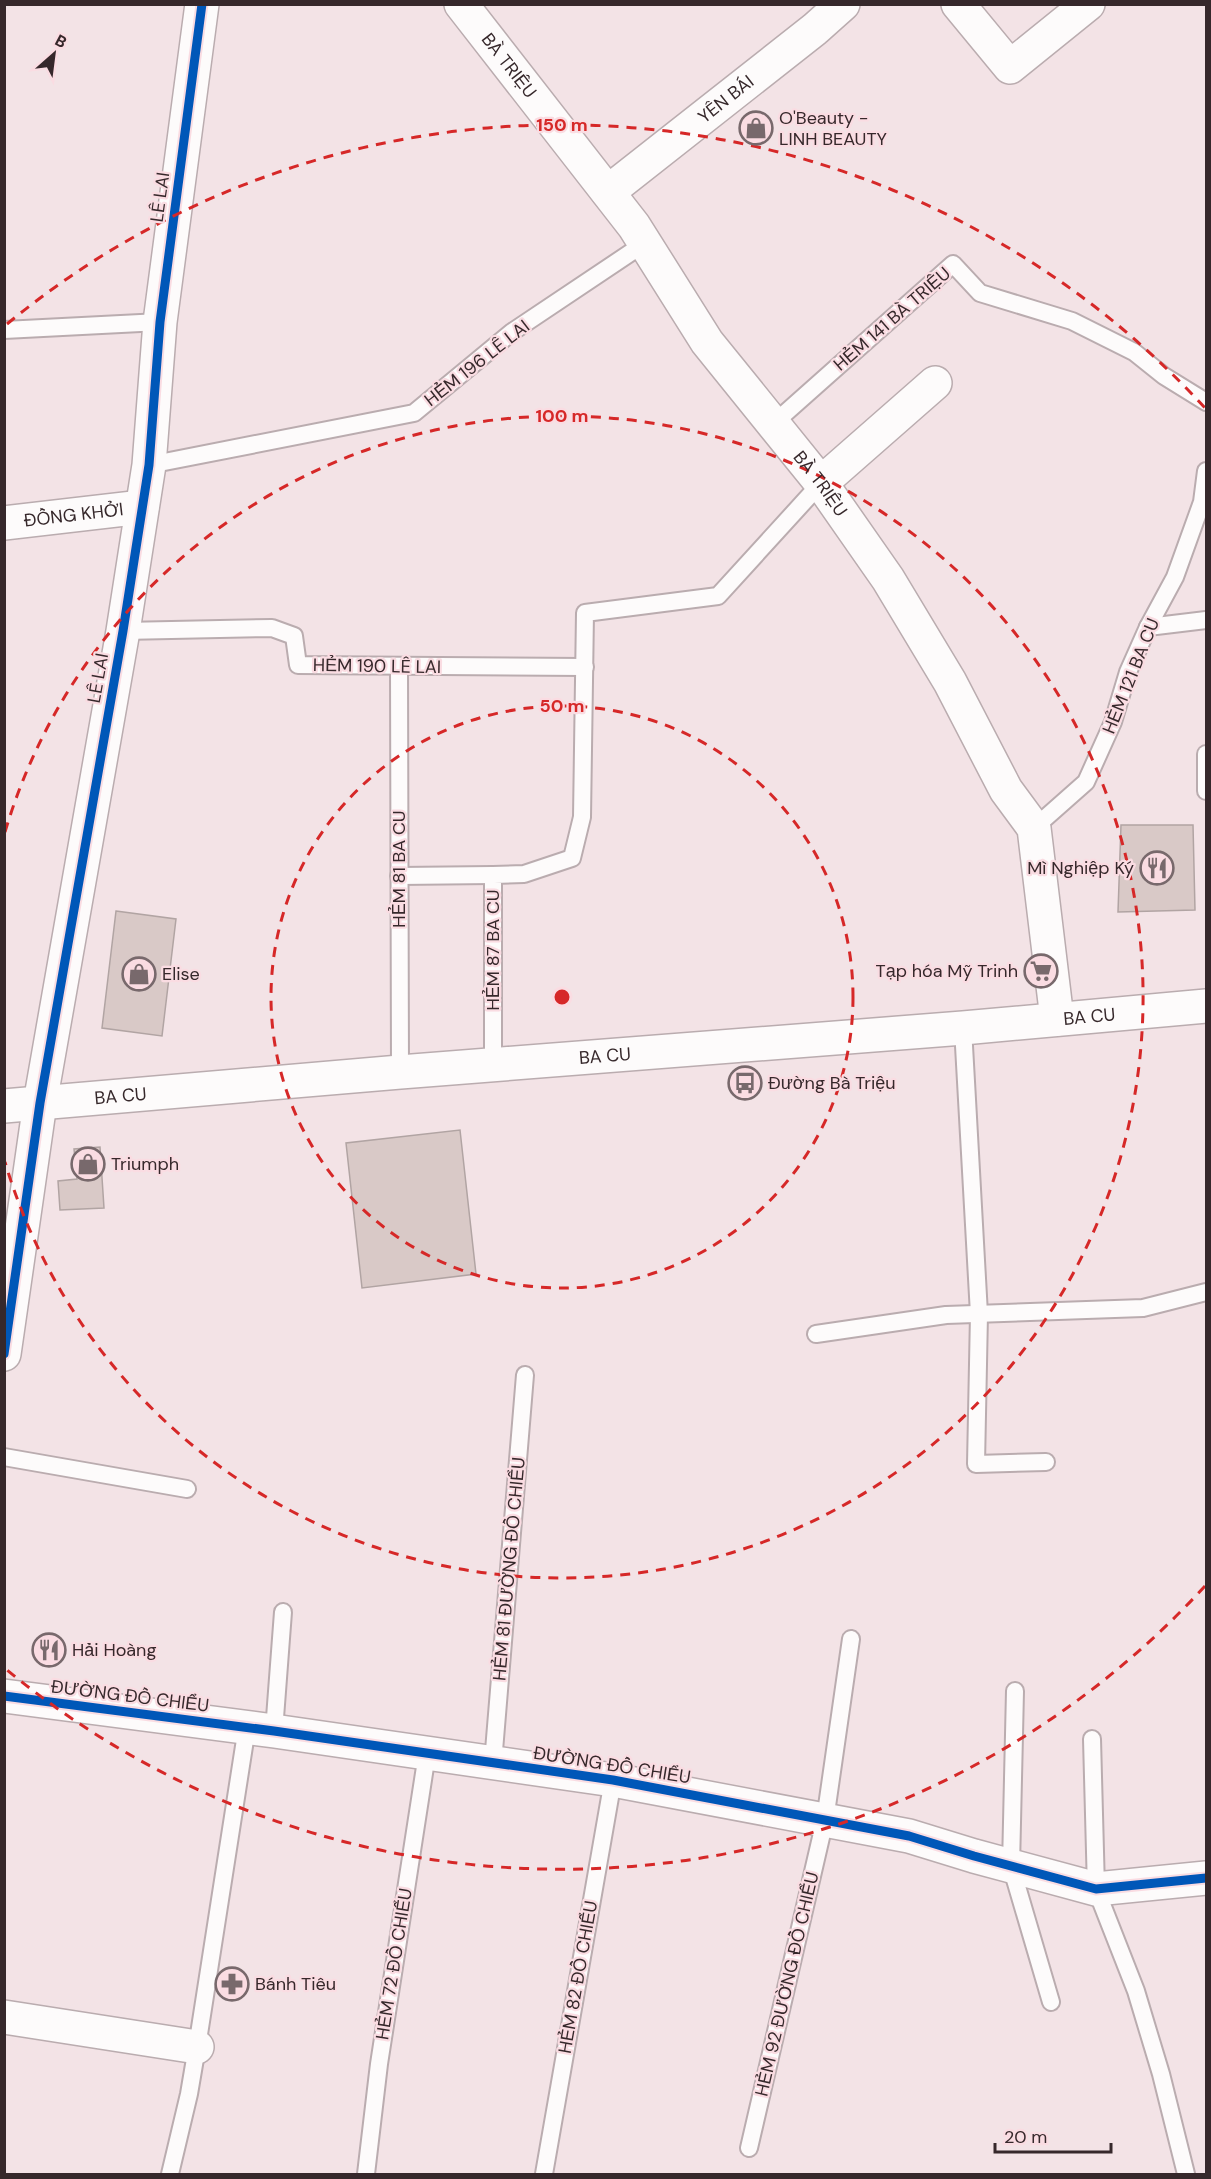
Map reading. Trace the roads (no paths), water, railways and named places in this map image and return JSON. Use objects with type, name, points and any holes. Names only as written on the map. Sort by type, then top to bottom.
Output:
[{"type":"street","name":"LÊ LAI","points":[[4,1354],[40,1103],[123,631],[149,465],[160,322],[202,4]]},
{"type":"street","name":"BÀ TRIỆU","points":[[461,4],[608,192],[645,243],[707,342],[821,483],[888,579],[950,682],[1006,790],[1034,828],[1058,1019]]},
{"type":"street","name":"YÊN BÁI","points":[[608,192],[843,4]]},
{"type":"street","points":[[958,4],[1010,67],[1088,4]]},
{"type":"street","points":[[821,483],[935,383]]},
{"type":"street","name":"ĐỒNG KHỞI","points":[[4,523],[142,507]]},
{"type":"street","name":"BA CU","points":[[4,1106],[1206,1006]]},
{"type":"street","name":"ĐƯỜNG ĐỒ CHIỂU","points":[[4,1696],[261,1729],[613,1780],[909,1836],[1096,1888],[1206,1878]]},
{"type":"street","points":[[4,2017],[197,2047]]},
{"type":"lane","name":"HẺM 196 LÊ LAI","points":[[149,465],[414,413],[512,332],[645,243]]},
{"type":"lane","name":"HẺM 141 BÀ TRIỆU","points":[[773,424],[953,264],[980,293],[1072,321],[1134,352],[1164,376],[1206,402]]},
{"type":"lane","points":[[4,330],[160,322]]},
{"type":"lane","name":"HẺM 121 BA CU","points":[[1034,828],[1086,782],[1113,722],[1128,672],[1148,627],[1175,577],[1202,502],[1206,471]]},
{"type":"lane","name":"HẺM 87 BA CU","points":[[493,1065],[493,874],[524,874],[572,858],[582,817],[585,613],[718,596],[821,483]]},
{"type":"lane","points":[[1148,627],[1206,620]]},
{"type":"lane","name":"HẺM 190 LÊ LAI","points":[[123,631],[272,628],[294,636],[298,665],[585,667]]},
{"type":"lane","name":"HẺM 81 BA CU","points":[[399,666],[400,1072]]},
{"type":"lane","points":[[1206,754],[1206,790]]},
{"type":"lane","points":[[399,876],[493,874]]},
{"type":"lane","points":[[963,1028],[979,1314],[976,1464],[1046,1462]]},
{"type":"lane","points":[[816,1334],[946,1315],[1143,1308],[1206,1292]]},
{"type":"lane","name":"HẺM 81 ĐƯỜNG ĐỒ CHIỂU","points":[[493,1763],[525,1375]]},
{"type":"lane","points":[[4,1457],[187,1489]]},
{"type":"lane","points":[[170,2175],[189,2094],[283,1612]]},
{"type":"lane","name":"HẺM 92 ĐƯỜNG ĐỒ CHIỂU","points":[[749,2148],[825,1820],[851,1639]]},
{"type":"lane","points":[[1016,1690],[1011,1866],[1051,2002]]},
{"type":"lane","points":[[1092,1739],[1096,1888],[1136,1991],[1161,2074],[1186,2175]]},
{"type":"lane","name":"HẺM 72 ĐỒ CHIỂU","points":[[366,2175],[379,2064],[427,1754]]},
{"type":"lane","name":"HẺM 82 ĐỒ CHIỂU","points":[[544,2175],[613,1780]]},
{"type":"place","name":"O'Beauty - LINH BEAUTY","points":[[756,128]]},
{"type":"place","name":"Mì Nghiệp Ký","points":[[1157,868]]},
{"type":"place","name":"Tạp hóa Mỹ Trinh","points":[[1041,971]]},
{"type":"place","name":"Elise","points":[[139,974]]},
{"type":"place","name":"Đường Bà Triệu","points":[[745,1083]]},
{"type":"place","name":"Triumph","points":[[88,1164]]},
{"type":"place","name":"Hải Hoàng","points":[[49,1650]]},
{"type":"place","name":"Bánh Tiêu","points":[[232,1984]]}]
